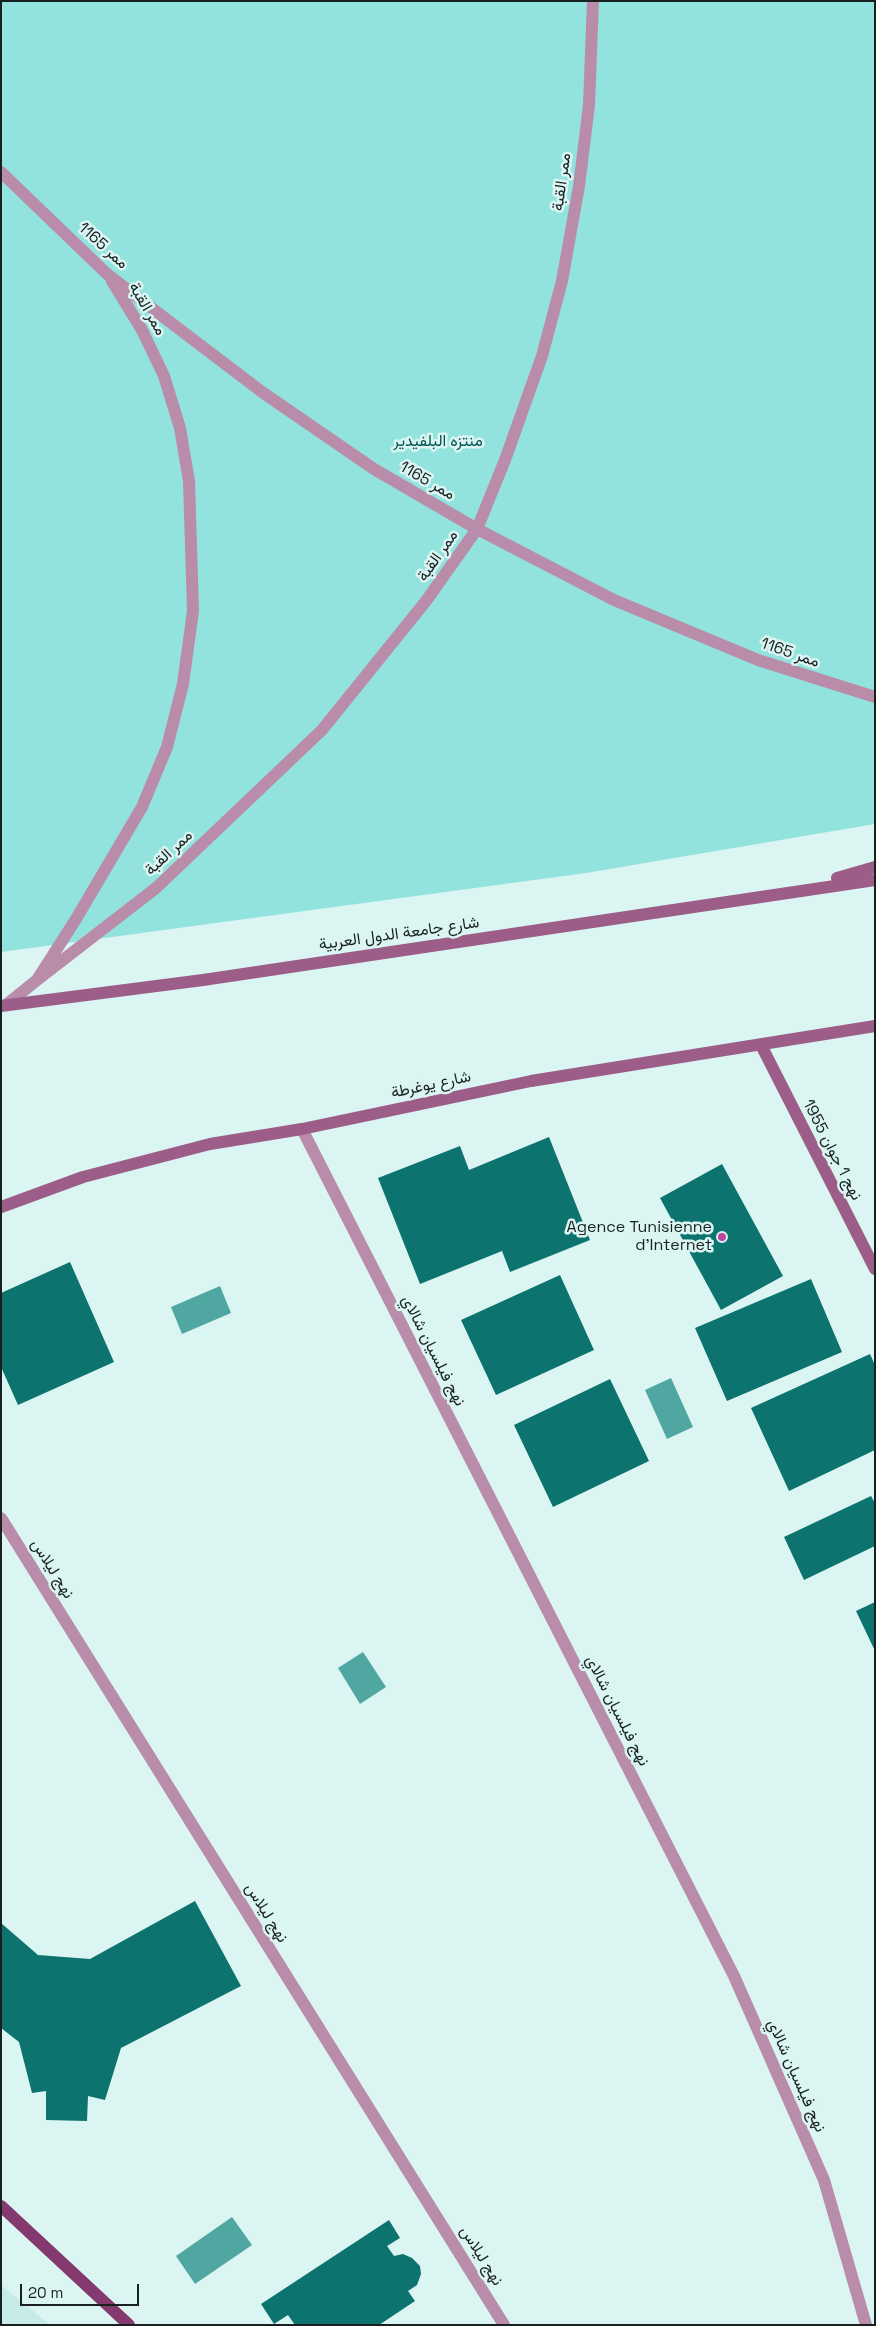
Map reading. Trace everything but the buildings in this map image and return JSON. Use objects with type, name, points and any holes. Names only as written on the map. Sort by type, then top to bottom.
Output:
[{"type":"main road","points":[[1,2206],[129,2325]]},
{"type":"street","name":"ممر القبة","points":[[4,1005],[156,888],[322,730],[426,601],[477,529],[505,460],[542,356],[562,281],[580,186],[588,105],[593,1]]},
{"type":"street","name":"ممر 1165","points":[[1,172],[107,274],[262,392],[358,458],[477,529],[614,600],[766,663],[875,697]]},
{"type":"street","name":"ممر القبة","points":[[37,980],[76,919],[142,806],[167,748],[183,684],[193,611],[190,481],[180,428],[164,376],[142,330],[107,274]]},
{"type":"street","name":"شارع جامعة الدول العربية","points":[[800,890],[875,867]]},
{"type":"street","name":"شارع جامعة الدول العربية","points":[[4,1005],[203,980],[875,880]]},
{"type":"street","name":"شارع يوغرطة","points":[[1,1207],[83,1177],[210,1144],[302,1129],[532,1080],[875,1026]]},
{"type":"street","name":"نهج 1 جوان 1955","points":[[761,1045],[875,1269]]},
{"type":"street","name":"نهج فيلسيان شالاي","points":[[302,1129],[734,1976],[824,2180],[866,2325]]},
{"type":"street","name":"نهج ليلاس","points":[[1,1518],[504,2325]]},
{"type":"shaded area","points":[[220,1286],[231,1313],[182,1334],[171,1307]]},
{"type":"shaded area","points":[[671,1378],[693,1427],[667,1439],[645,1390]]},
{"type":"shaded area","points":[[363,1652],[386,1687],[360,1704],[338,1668]]},
{"type":"shaded area","points":[[232,2217],[252,2245],[195,2284],[176,2256]]},
{"type":"shaded area","points":[[1,2285],[51,2325],[1,2325]]},
{"type":"green space","name":"منتزه البلفيدير","points":[[1,1],[875,1],[875,824],[586,873],[1,952]]},
{"type":"place","name":"Agence Tunisienne d'Internet","points":[[722,1237]]}]
